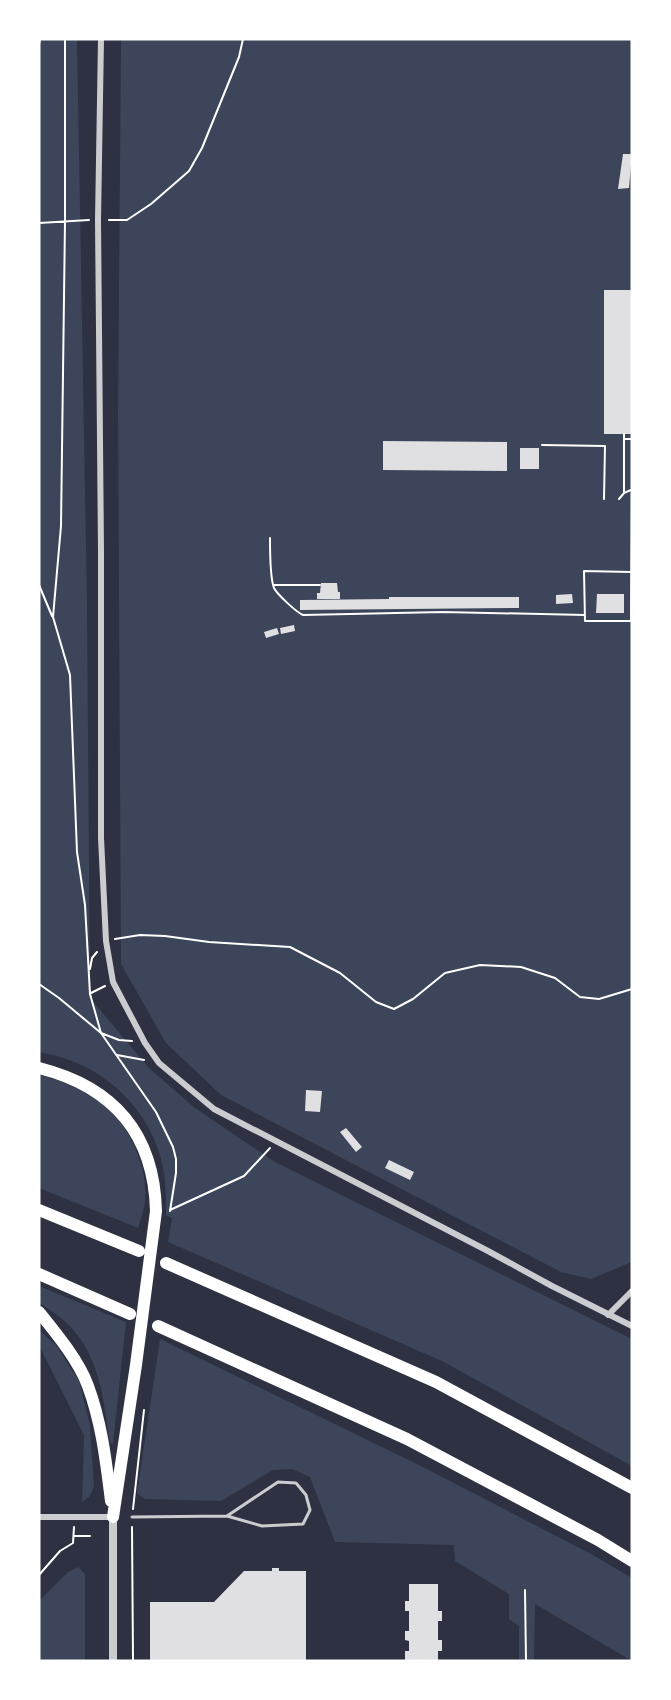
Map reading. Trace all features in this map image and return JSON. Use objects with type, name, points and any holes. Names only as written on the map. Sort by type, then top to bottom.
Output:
[{"type":"highway","points":[[39,1068],[76,1080],[123,1114],[135,1131],[152,1173],[156,1211],[113,1517]]},
{"type":"highway","points":[[39,1210],[139,1251]]},
{"type":"highway","points":[[166,1263],[436,1382],[632,1488]]},
{"type":"highway","points":[[39,1274],[130,1314]]},
{"type":"highway","points":[[39,1312],[65,1345],[88,1384],[102,1435],[113,1517]]},
{"type":"highway","points":[[158,1326],[407,1439],[598,1540],[632,1561]]},
{"type":"street","points":[[101,39],[98,220],[101,827],[106,941],[113,982],[145,1043],[159,1063],[214,1109],[632,1326]]},
{"type":"street","points":[[609,1315],[632,1292]]},
{"type":"street","points":[[39,1517],[113,1517],[113,1661]]},
{"type":"lane","points":[[132,1517],[227,1516],[262,1526],[303,1524],[310,1510],[306,1495],[296,1483],[278,1482],[227,1516]]},
{"type":"path","points":[[39,44],[40,39]]},
{"type":"path","points":[[53,617],[61,526],[65,39]]},
{"type":"path","points":[[39,222],[127,220],[151,204],[189,171],[202,148],[239,57],[243,39]]},
{"type":"path","points":[[624,434],[624,493]]},
{"type":"path","points":[[624,440],[632,439]]},
{"type":"path","points":[[542,445],[605,446],[604,499]]},
{"type":"path","points":[[619,499],[624,493],[632,490],[632,621],[585,621],[584,571],[631,572]]},
{"type":"path","points":[[270,538],[274,588],[296,611],[303,615],[443,612],[585,615]]},
{"type":"path","points":[[39,585],[53,617],[70,675],[77,852],[85,905],[90,994],[101,1033]]},
{"type":"path","points":[[274,585],[320,585]]},
{"type":"path","points":[[88,973],[92,958],[106,941],[140,935],[290,947],[340,973],[376,1002],[394,1009],[413,999],[445,974],[480,965],[521,967],[555,978],[580,997],[599,999],[632,989]]},
{"type":"path","points":[[90,994],[113,982]]},
{"type":"path","points":[[39,984],[101,1033],[156,1113],[173,1147],[176,1159],[169,1217]]},
{"type":"path","points":[[101,1033],[119,1040],[145,1043]]},
{"type":"path","points":[[117,1055],[159,1063]]},
{"type":"path","points":[[170,1210],[244,1176],[276,1142]]},
{"type":"path","points":[[133,1661],[132,1517],[145,1403]]},
{"type":"path","points":[[39,1575],[60,1551],[73,1543],[74,1517]]},
{"type":"path","points":[[74,1536],[90,1536]]},
{"type":"path","points":[[525,1590],[526,1661]]},
{"type":"shaded area","points":[[39,39],[77,39],[87,603],[90,998],[149,1068],[195,1108],[275,1162],[632,1339],[632,1466],[442,1361],[168,1242],[172,1218],[166,1215],[164,1173],[154,1139],[146,1123],[123,1094],[95,1072],[69,1060],[39,1052]]},
{"type":"shaded area","points":[[121,39],[632,39],[632,1262],[591,1279],[561,1272],[221,1095],[166,1043],[121,964],[118,411]]},
{"type":"shaded area","points":[[39,1075],[66,1084],[95,1098],[109,1109],[125,1129],[137,1152],[144,1176],[145,1201],[138,1228],[39,1188]]},
{"type":"shaded area","points":[[39,1286],[126,1322],[113,1444],[110,1443],[98,1376],[85,1345],[75,1331],[39,1303]]},
{"type":"shaded area","points":[[39,1330],[56,1345],[79,1381],[90,1425],[94,1487],[89,1497],[82,1502],[84,1435],[39,1348]]},
{"type":"shaded area","points":[[160,1339],[421,1466],[593,1555],[632,1578],[632,1661],[535,1604],[534,1661],[519,1661],[519,1626],[509,1619],[509,1594],[455,1561],[454,1545],[335,1542],[310,1477],[292,1469],[273,1470],[221,1501],[145,1499],[137,1493]]},
{"type":"shaded area","points":[[78,1567],[85,1574],[85,1661],[39,1661],[39,1601],[68,1572]]},
{"type":"building","points":[[623,154],[632,154],[629,188],[618,189]]},
{"type":"building","points":[[604,290],[632,290],[632,434],[604,434]]},
{"type":"building","points":[[383,441],[507,442],[507,471],[383,470]]},
{"type":"building","points":[[520,448],[539,448],[539,469],[520,469]]},
{"type":"building","points":[[321,583],[337,583],[340,599],[317,599]]},
{"type":"building","points":[[572,594],[573,603],[556,604],[556,595]]},
{"type":"building","points":[[597,594],[624,594],[624,613],[596,613]]},
{"type":"building","points":[[389,597],[519,597],[519,608],[300,610],[300,600],[389,599]]},
{"type":"building","points":[[294,625],[295,631],[281,634],[280,628]]},
{"type":"building","points":[[277,628],[279,634],[266,638],[264,632]]},
{"type":"building","points":[[306,1090],[322,1091],[320,1112],[305,1111]]},
{"type":"building","points":[[346,1128],[362,1147],[356,1152],[340,1132]]},
{"type":"building","points":[[389,1160],[414,1172],[410,1180],[385,1168]]},
{"type":"building","points":[[272,1568],[279,1568],[279,1571],[306,1571],[306,1661],[150,1661],[150,1602],[214,1602],[244,1571],[272,1571]]},
{"type":"building","points":[[409,1584],[438,1584],[438,1611],[442,1611],[442,1621],[438,1621],[438,1640],[442,1640],[442,1651],[438,1651],[438,1661],[405,1661],[405,1651],[409,1651],[409,1641],[405,1640],[405,1631],[409,1631],[409,1611],[405,1611],[405,1601],[409,1601]]}]
